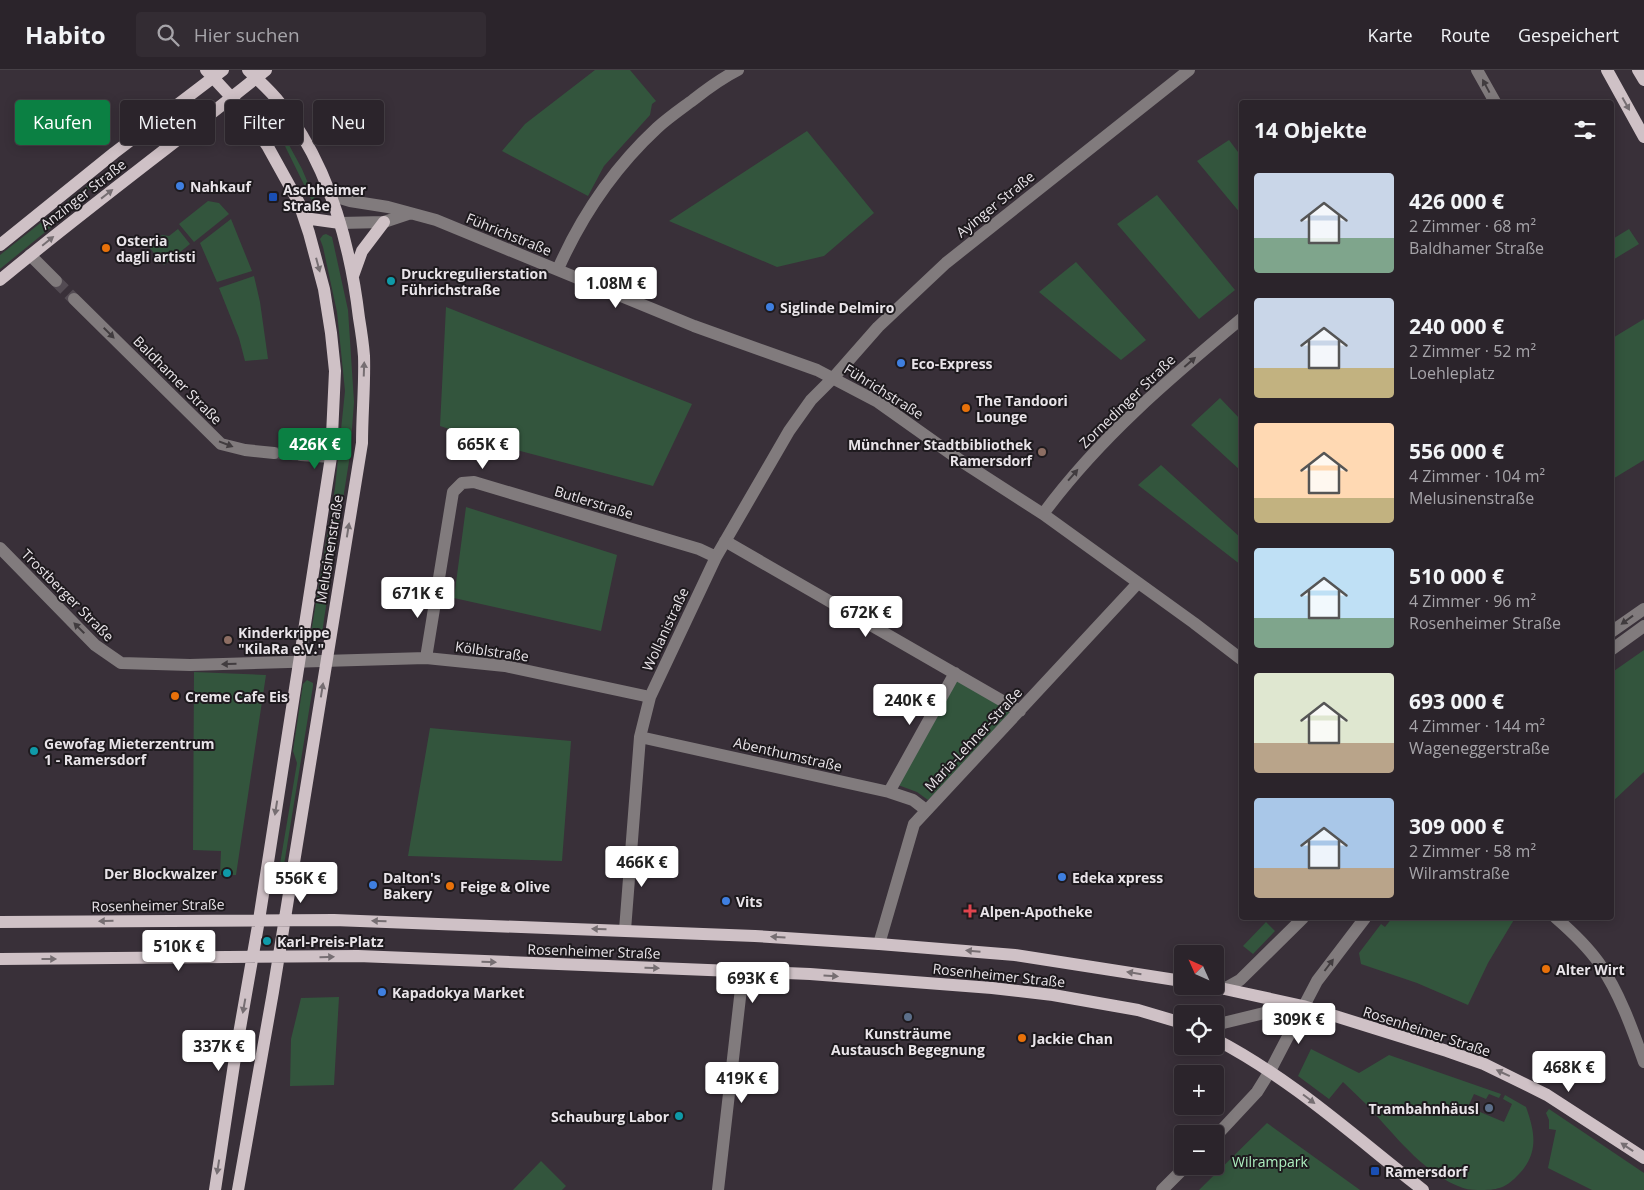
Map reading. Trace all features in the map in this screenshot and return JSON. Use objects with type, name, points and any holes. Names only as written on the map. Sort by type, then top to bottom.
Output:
[{"type":"main road","points":[[1607,70],[1644,137]]},
{"type":"main road","points":[[1638,70],[1644,80]]},
{"type":"main road","points":[[214,73],[232,98]]},
{"type":"main road","name":"Anzinger Straße","points":[[0,245],[214,73]]},
{"type":"main road","name":"Anzinger Straße","points":[[0,280],[69,223],[232,98],[257,73]]},
{"type":"main road","name":"Melusinenstraße","points":[[238,1190],[362,443],[364,356],[352,276],[340,223],[330,195],[310,149],[289,115],[257,73]]},
{"type":"main road","name":"Melusinenstraße","points":[[215,1190],[236,1050],[259,920],[330,457],[335,372],[324,289],[299,203],[268,147],[232,98]]},
{"type":"main road","points":[[304,218],[340,223]]},
{"type":"main road","points":[[352,276],[362,251],[384,222]]},
{"type":"main road","name":"Rosenheimer Straße","points":[[0,922],[334,920],[755,936],[1024,956],[1174,980]]},
{"type":"main road","name":"Rosenheimer Straße","points":[[0,959],[358,956],[871,978],[1054,995],[1138,1010],[1174,1021]]},
{"type":"main road","name":"Rosenheimer Straße","points":[[1224,989],[1304,1006],[1484,1064],[1546,1095],[1644,1158]]},
{"type":"main road","points":[[1224,1044],[1270,1071],[1342,1124],[1423,1190]]},
{"type":"street","points":[[558,269],[569,245],[588,213],[633,154],[656,129],[674,114],[708,88],[738,70]]},
{"type":"street","name":"Ayinger Straße","points":[[834,377],[878,327],[946,263],[1190,70]]},
{"type":"street","points":[[1477,70],[1493,100]]},
{"type":"street","name":"Führichstraße","points":[[330,195],[350,201],[388,207],[408,214],[436,220],[694,326],[834,377],[878,402],[964,463],[1043,514],[1194,623],[1239,658]]},
{"type":"street","points":[[340,223],[384,222],[408,214]]},
{"type":"street","points":[[30,256],[56,281]]},
{"type":"street","name":"Baldhamer Straße","points":[[74,299],[221,444],[245,450],[274,453]]},
{"type":"street","name":"Zornedinger Straße","points":[[1043,514],[1076,471],[1117,427],[1239,321]]},
{"type":"street","name":"Wollanistraße","points":[[626,930],[640,737],[650,697],[725,541],[789,431],[811,400],[834,377]]},
{"type":"street","points":[[301,456],[330,457]]},
{"type":"street","name":"Butlerstraße","points":[[426,658],[454,492],[462,482],[474,482],[699,549],[716,557]]},
{"type":"street","points":[[725,541],[1020,711]]},
{"type":"street","name":"Trostberger Straße","points":[[0,548],[95,645],[121,663],[190,665],[326,662]]},
{"type":"street","name":"Maria-Lehner-Straße","points":[[880,944],[914,824],[1138,583]]},
{"type":"street","points":[[1614,630],[1644,609]]},
{"type":"street","points":[[1614,648],[1644,626]]},
{"type":"street","name":"Kölblstraße","points":[[326,662],[426,658],[505,666],[650,697]]},
{"type":"street","points":[[889,792],[955,673]]},
{"type":"street","name":"Abenthumstraße","points":[[640,737],[889,792],[913,800],[926,810]]},
{"type":"street","points":[[1224,989],[1240,980],[1301,920]]},
{"type":"street","points":[[1224,1127],[1242,1110],[1256,1092],[1270,1071],[1317,982],[1364,920]]},
{"type":"street","points":[[1558,920],[1573,932],[1599,963],[1640,1040],[1644,1062]]},
{"type":"street","points":[[718,1190],[743,972]]},
{"type":"street","points":[[1224,1023],[1304,1006]]},
{"type":"street","points":[[1162,1190],[1177,1175]]},
{"type":"green space","points":[[595,70],[630,70],[656,101],[652,104],[650,115],[604,166],[588,196],[502,151],[525,124]]},
{"type":"green space","points":[[807,131],[874,213],[824,256],[777,267],[669,221]]},
{"type":"green space","points":[[1229,140],[1239,153],[1239,212],[1197,161]]},
{"type":"green space","points":[[284,145],[289,145],[302,169],[319,209],[316,209]]},
{"type":"green space","points":[[92,182],[92,187],[63,210],[60,220],[0,269],[0,255]]},
{"type":"green space","points":[[1157,195],[1235,290],[1199,319],[1117,224]]},
{"type":"green space","points":[[208,201],[219,203],[229,214],[194,242],[179,224]]},
{"type":"green space","points":[[231,219],[252,271],[217,282],[200,243]]},
{"type":"green space","points":[[178,229],[190,244],[164,265],[148,246],[162,235],[169,236]]},
{"type":"green space","points":[[1629,229],[1639,244],[1614,259],[1614,238]]},
{"type":"green space","points":[[326,234],[332,237],[348,310],[354,402],[350,455],[322,635],[316,637],[311,633],[335,488],[345,391],[337,312],[320,239]]},
{"type":"green space","points":[[1076,262],[1146,340],[1121,360],[1039,292]]},
{"type":"green space","points":[[254,276],[260,302],[268,359],[245,361],[239,338],[219,288]]},
{"type":"green space","points":[[446,307],[692,404],[653,486],[498,445],[440,426]]},
{"type":"green space","points":[[1644,319],[1644,460],[1614,478],[1614,337]]},
{"type":"green space","points":[[1220,398],[1239,418],[1239,469],[1191,425]]},
{"type":"green space","points":[[1161,465],[1239,536],[1239,563],[1138,485]]},
{"type":"green space","points":[[466,507],[617,555],[601,631],[454,598]]},
{"type":"green space","points":[[1644,650],[1644,772],[1614,800],[1614,671]]},
{"type":"green space","points":[[194,672],[266,675],[236,875],[220,875],[221,851],[193,850]]},
{"type":"green space","points":[[307,680],[313,683],[313,686],[283,871],[279,870],[297,763],[293,751],[303,684]]},
{"type":"green space","points":[[956,680],[1012,713],[928,800],[917,792],[898,785]]},
{"type":"green space","points":[[430,728],[571,741],[562,861],[408,856]]},
{"type":"green space","points":[[1390,920],[1514,920],[1488,963],[1468,1005],[1417,983],[1361,964],[1359,953],[1381,924],[1385,927]]},
{"type":"green space","points":[[1266,922],[1275,931],[1253,954],[1243,946]]},
{"type":"green space","points":[[339,997],[334,1085],[290,1086],[291,1039],[301,998]]},
{"type":"green space","points":[[1311,1049],[1359,1073],[1389,1055],[1501,1094],[1499,1098],[1489,1094],[1486,1099],[1474,1094],[1468,1107],[1504,1122],[1512,1104],[1503,1099],[1505,1095],[1526,1107],[1533,1134],[1530,1158],[1515,1178],[1507,1185],[1498,1188],[1470,1190],[1450,1182],[1437,1175],[1414,1156],[1343,1082],[1329,1099],[1298,1076]]},
{"type":"green space","points":[[1549,1109],[1644,1173],[1644,1190],[1592,1190],[1548,1168],[1556,1130],[1549,1129],[1549,1120],[1546,1113]]},
{"type":"green space","name":"Wilrampark","points":[[1267,1123],[1360,1190],[1199,1190],[1214,1175],[1224,1175],[1224,1165]]},
{"type":"green space","points":[[541,1161],[566,1186],[562,1190],[513,1190]]},
{"type":"tunnel","points":[[56,281],[74,299]]},
{"type":"tunnel","points":[[274,453],[301,455]]},
{"type":"place","name":"Nahkauf","points":[[180,186]]},
{"type":"place","name":"Aschheimer Straße","points":[[273,197]]},
{"type":"place","name":"Osteria dagli artisti","points":[[106,248]]},
{"type":"place","name":"Druckregulierstation Führichstraße","points":[[391,281]]},
{"type":"place","name":"Siglinde Delmiro","points":[[770,307]]},
{"type":"place","name":"Eco-Express","points":[[901,363]]},
{"type":"place","name":"The Tandoori Lounge","points":[[966,408]]},
{"type":"place","name":"Münchner Stadtbibliothek Ramersdorf","points":[[1042,452]]},
{"type":"place","name":"Kinderkrippe \"KilaRa e.V.\"","points":[[228,640]]},
{"type":"place","name":"Creme Cafe Eis","points":[[175,696]]},
{"type":"place","name":"Gewofag Mieterzentrum 1 - Ramersdorf","points":[[34,751]]},
{"type":"place","name":"Der Blockwalzer","points":[[227,873]]},
{"type":"place","name":"Edeka xpress","points":[[1062,877]]},
{"type":"place","name":"Dalton's Bakery","points":[[373,885]]},
{"type":"place","name":"Feige & Olive","points":[[450,886]]},
{"type":"place","name":"Vits","points":[[726,901]]},
{"type":"place","name":"Alpen-Apotheke","points":[[970,911]]},
{"type":"place","name":"Karl-Preis-Platz","points":[[267,941]]},
{"type":"place","name":"Alter Wirt","points":[[1546,969]]},
{"type":"place","name":"Kapadokya Market","points":[[382,992]]},
{"type":"place","name":"Kunsträume Austausch Begegnung","points":[[908,1017]]},
{"type":"place","name":"Jackie Chan","points":[[1022,1038]]},
{"type":"place","name":"Trambahnhäusl","points":[[1489,1108]]},
{"type":"place","name":"Schauburg Labor","points":[[679,1116]]},
{"type":"place","name":"Ramersdorf","points":[[1375,1171]]}]
